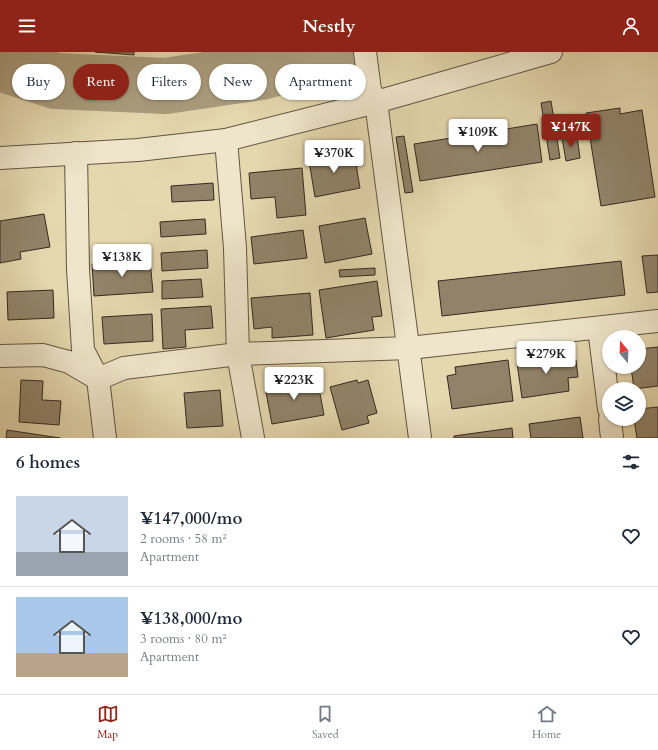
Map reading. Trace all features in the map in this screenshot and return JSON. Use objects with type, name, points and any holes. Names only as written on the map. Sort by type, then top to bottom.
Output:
[{"type":"street","points":[[365,52],[373,96],[409,348],[420,438]]},
{"type":"street","points":[[0,158],[138,150],[226,140],[373,96],[551,52]]},
{"type":"street","points":[[226,140],[235,248],[238,354],[253,438]]},
{"type":"street","points":[[76,153],[78,269],[83,350],[98,379],[105,438]]},
{"type":"street","points":[[98,379],[124,368],[238,354],[409,348],[658,321]]},
{"type":"street","points":[[599,328],[606,382]]},
{"type":"street","points":[[0,356],[43,356],[69,362],[98,379]]},
{"type":"street","points":[[611,426],[612,438]]},
{"type":"building","points":[[95,52],[134,52],[134,55]]},
{"type":"building","points":[[551,101],[560,158],[550,160],[541,103]]},
{"type":"building","points":[[620,108],[620,114],[642,110],[655,197],[601,206],[586,113]]},
{"type":"building","points":[[537,124],[542,162],[420,181],[414,144]]},
{"type":"building","points":[[404,136],[413,192],[405,193],[396,137]]},
{"type":"building","points":[[577,136],[580,158],[566,161],[562,138]]},
{"type":"building","points":[[354,152],[360,188],[315,197],[309,161]]},
{"type":"building","points":[[302,168],[306,215],[277,218],[275,197],[251,199],[249,173]]},
{"type":"building","points":[[213,183],[214,200],[172,202],[171,186]]},
{"type":"building","points":[[44,214],[50,247],[20,252],[21,259],[0,263],[0,221]]},
{"type":"building","points":[[365,218],[372,254],[325,263],[319,226]]},
{"type":"building","points":[[205,219],[206,234],[161,237],[160,222]]},
{"type":"building","points":[[303,230],[307,258],[254,264],[251,237]]},
{"type":"building","points":[[207,250],[208,268],[162,271],[161,253]]},
{"type":"building","points":[[658,255],[658,292],[647,293],[642,256]]},
{"type":"building","points":[[150,260],[153,292],[94,296],[92,264]]},
{"type":"building","points":[[621,261],[625,295],[442,316],[438,281]]},
{"type":"building","points":[[375,268],[375,275],[340,277],[339,270]]},
{"type":"building","points":[[201,279],[203,297],[162,299],[162,281]]},
{"type":"building","points":[[377,281],[382,316],[372,317],[374,330],[326,338],[319,290]]},
{"type":"building","points":[[53,290],[54,318],[8,320],[7,292]]},
{"type":"building","points":[[310,293],[313,335],[272,338],[272,327],[254,329],[251,298]]},
{"type":"building","points":[[211,306],[213,328],[185,330],[186,347],[163,349],[161,309]]},
{"type":"building","points":[[152,314],[153,341],[104,344],[102,317]]},
{"type":"building","points":[[658,347],[658,386],[646,388],[646,382],[633,382],[632,374],[646,374],[646,348]]},
{"type":"building","points":[[566,353],[567,361],[576,360],[578,377],[568,378],[569,391],[522,398],[517,363],[544,360],[543,355]]},
{"type":"building","points":[[508,360],[513,401],[452,409],[447,376],[456,374],[455,367]]},
{"type":"building","points":[[317,378],[324,415],[272,424],[265,387]]},
{"type":"building","points":[[21,380],[43,381],[42,400],[61,401],[59,425],[19,422]]},
{"type":"building","points":[[357,380],[358,383],[368,380],[377,413],[367,416],[369,423],[342,430],[330,387]]},
{"type":"building","points":[[220,390],[223,426],[187,428],[184,393]]},
{"type":"building","points":[[658,407],[658,438],[637,438],[635,426],[646,426],[646,408]]},
{"type":"building","points":[[580,417],[583,438],[531,438],[529,424]]},
{"type":"building","points":[[512,428],[513,438],[454,438],[454,436]]},
{"type":"building","points":[[7,430],[60,438],[6,438]]},
{"type":"waterway","points":[[0,63],[56,81],[165,86],[261,72],[339,52]]}]
